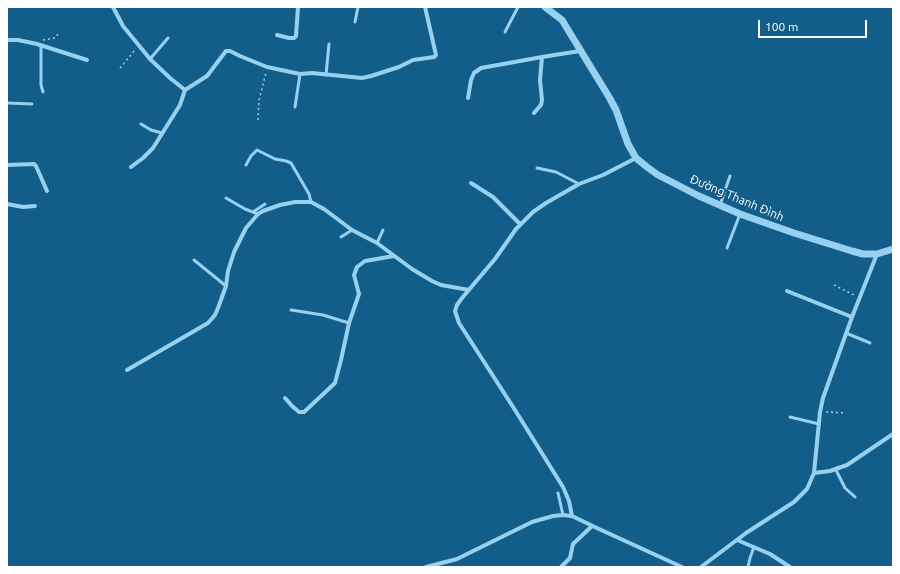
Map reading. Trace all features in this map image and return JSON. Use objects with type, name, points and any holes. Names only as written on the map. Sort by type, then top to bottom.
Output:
[{"type":"street","points":[[113,7],[123,26],[150,59],[185,90]]},
{"type":"street","points":[[277,35],[289,38],[294,38],[296,36],[298,7]]},
{"type":"street","points":[[131,167],[153,148],[180,105],[185,90],[207,76],[223,54],[227,51],[267,67],[300,74],[312,73],[362,78],[399,68],[413,60],[435,56],[436,54],[426,7]]},
{"type":"street","name":"Đường Thanh Đình","points":[[545,7],[562,20],[616,110],[628,144],[636,158],[658,175],[699,196],[740,214],[852,251],[863,254],[877,254],[893,249]]},
{"type":"street","points":[[7,40],[18,40],[39,45],[87,60]]},
{"type":"street","points":[[468,98],[470,80],[474,73],[481,68],[542,56],[580,51]]},
{"type":"street","points":[[534,113],[542,100],[540,80],[542,56]]},
{"type":"street","points":[[572,516],[569,501],[563,487],[456,318],[457,305],[495,259],[520,224],[546,203],[579,184],[603,175],[636,158]]},
{"type":"street","points":[[7,165],[34,164],[47,191]]},
{"type":"street","points":[[471,183],[493,197],[520,224]]},
{"type":"street","points":[[127,370],[208,323],[215,315],[226,286],[228,271],[236,247],[246,228],[258,214],[280,205],[295,202],[311,202],[324,209],[352,230],[377,243],[432,281],[441,285],[469,290]]},
{"type":"street","points":[[7,204],[23,207],[35,206]]},
{"type":"street","points":[[701,567],[737,540],[801,497],[807,489],[814,473],[820,412],[823,398],[852,317],[877,254]]},
{"type":"street","points":[[285,398],[299,412],[304,412],[335,383],[349,323],[359,294],[353,278],[357,267],[365,261],[394,256]]},
{"type":"street","points":[[787,291],[852,317]]},
{"type":"street","points":[[814,473],[836,470],[856,459],[893,434]]},
{"type":"street","points":[[426,567],[456,559],[532,522],[553,516],[563,515],[572,516],[682,567]]},
{"type":"street","points":[[569,567],[568,561],[574,544],[592,526]]},
{"type":"street","points":[[737,540],[770,554],[789,567]]},
{"type":"street","points":[[561,567],[568,561]]},
{"type":"lane","points":[[356,22],[358,7]]},
{"type":"lane","points":[[505,32],[518,7]]},
{"type":"lane","points":[[150,59],[168,38]]},
{"type":"lane","points":[[326,75],[330,44]]},
{"type":"lane","points":[[39,45],[41,85],[44,92]]},
{"type":"lane","points":[[295,107],[300,74]]},
{"type":"lane","points":[[7,103],[32,104]]},
{"type":"lane","points":[[141,124],[162,134]]},
{"type":"lane","points":[[246,165],[251,156],[257,150],[275,159],[291,163],[309,194],[311,202]]},
{"type":"lane","points":[[537,168],[556,172],[579,184]]},
{"type":"lane","points":[[720,205],[730,176]]},
{"type":"lane","points":[[226,198],[258,214]]},
{"type":"lane","points":[[253,212],[265,204]]},
{"type":"lane","points":[[727,248],[740,214]]},
{"type":"lane","points":[[340,237],[352,230]]},
{"type":"lane","points":[[377,243],[382,230]]},
{"type":"lane","points":[[194,260],[226,286]]},
{"type":"lane","points":[[291,310],[323,315],[349,323]]},
{"type":"lane","points":[[846,333],[870,343]]},
{"type":"lane","points":[[790,417],[819,424]]},
{"type":"lane","points":[[836,470],[845,488],[855,497]]},
{"type":"lane","points":[[558,493],[563,515]]},
{"type":"lane","points":[[748,567],[754,547]]},
{"type":"path","points":[[39,45],[40,41],[55,38],[58,34]]},
{"type":"path","points":[[120,68],[139,45]]},
{"type":"path","points":[[258,120],[259,100],[267,67]]},
{"type":"path","points":[[834,285],[860,297]]},
{"type":"path","points":[[820,412],[846,413]]}]
